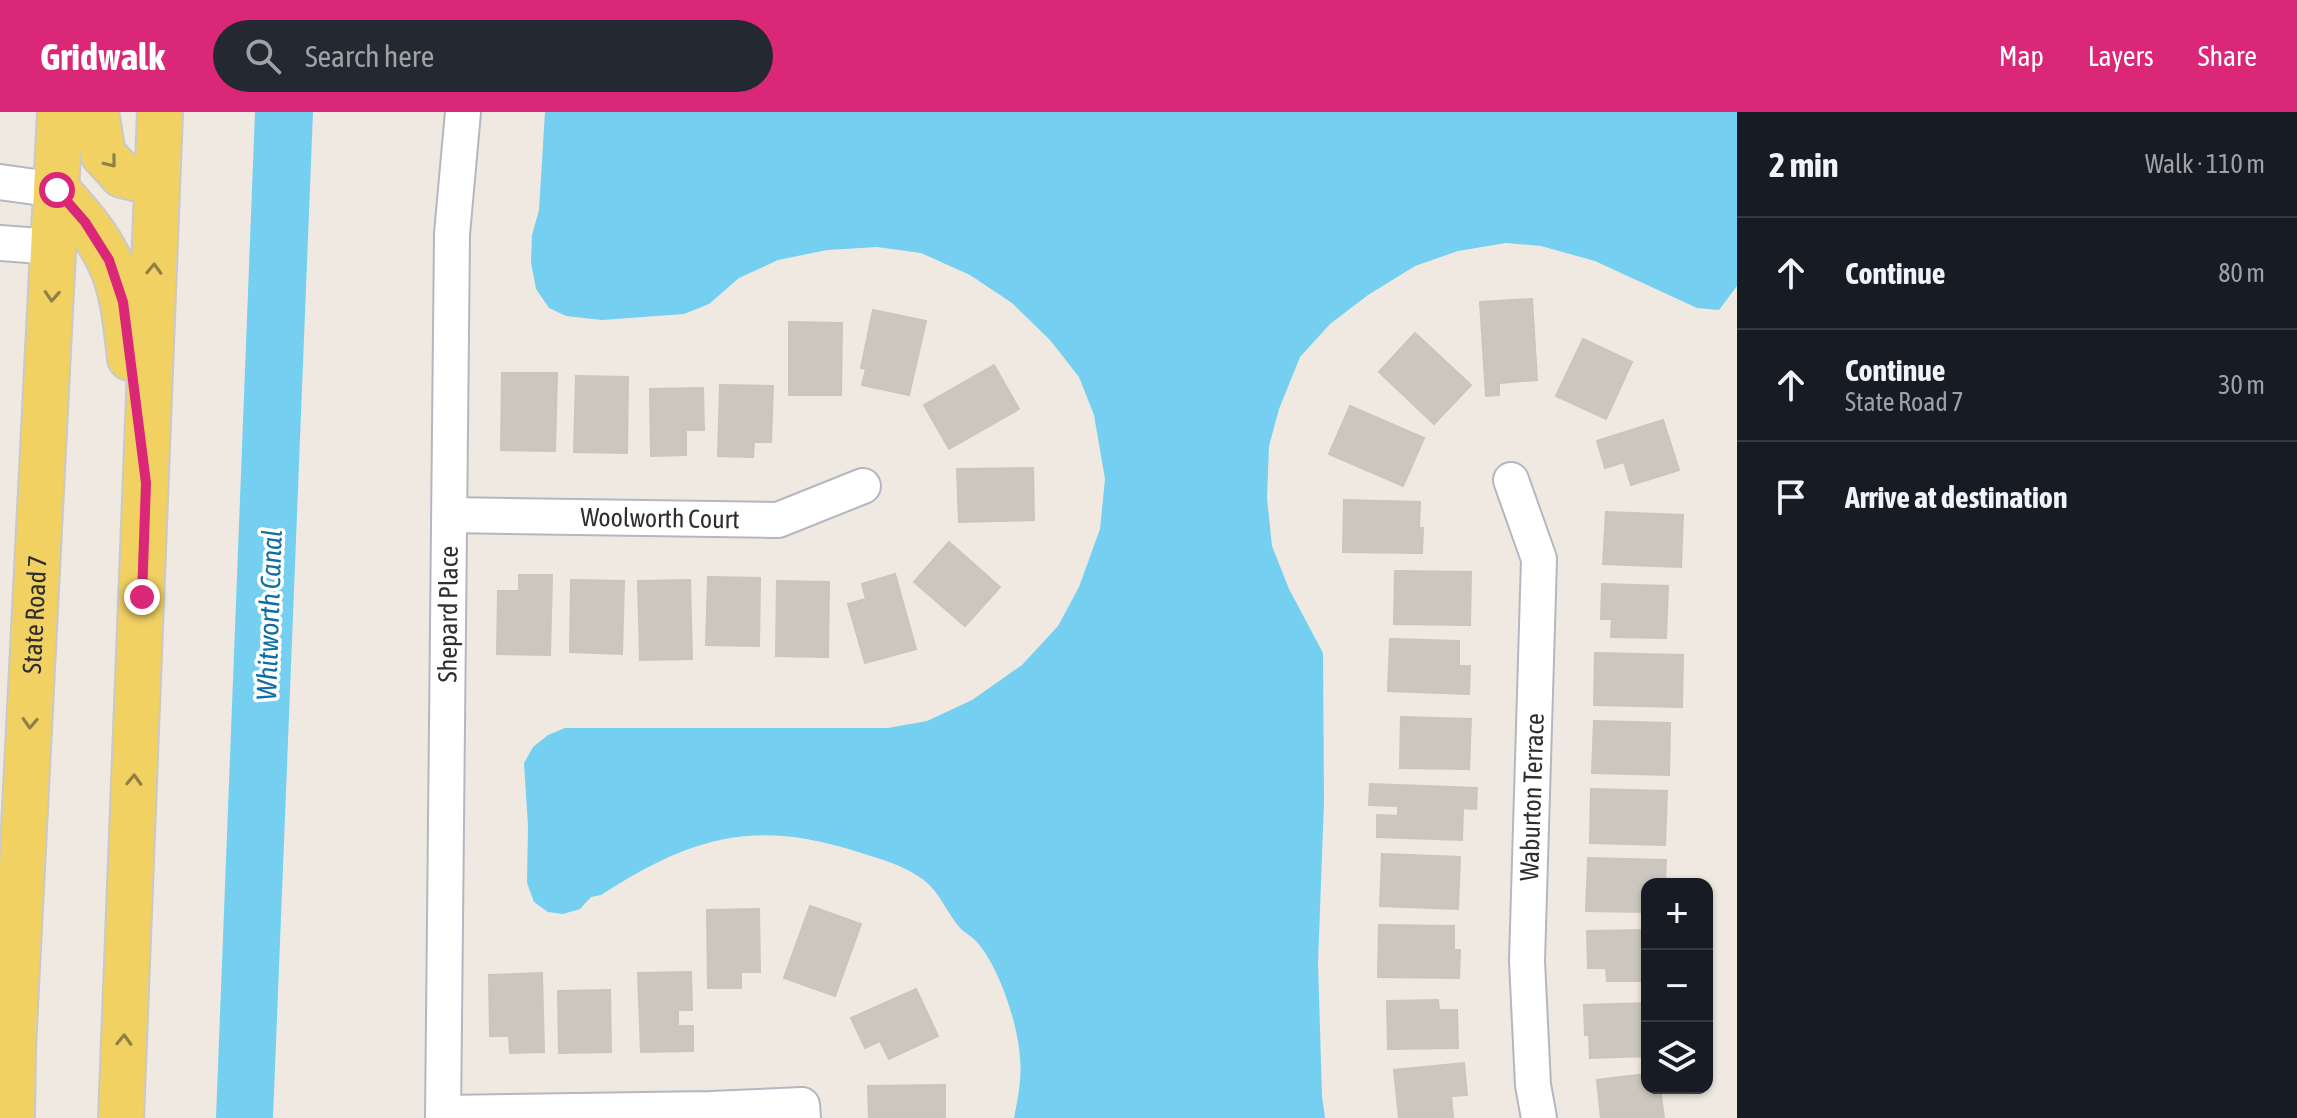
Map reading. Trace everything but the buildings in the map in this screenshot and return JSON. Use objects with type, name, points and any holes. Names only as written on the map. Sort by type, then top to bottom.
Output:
[{"type":"main road","name":"State Road 7","points":[[12,1118],[7,1044],[10,946],[60,112]]},
{"type":"main road","points":[[96,112],[103,154],[122,175],[157,183]]},
{"type":"main road","points":[[121,1118],[160,112]]},
{"type":"main road","points":[[57,190],[85,222],[109,260],[123,302],[146,483]]},
{"type":"street","name":"Shepard Place","points":[[444,1116],[452,234],[463,112]]},
{"type":"street","points":[[0,182],[57,190]]},
{"type":"street","points":[[0,243],[54,247]]},
{"type":"street","name":"Waburton Terrace","points":[[1511,480],[1539,559],[1527,961],[1533,1085],[1539,1118]]},
{"type":"street","name":"Woolworth Court","points":[[450,515],[778,520],[863,486]]},
{"type":"street","points":[[444,1116],[802,1105],[803,1118]]},
{"type":"water","name":"Whitworth Canal","points":[[255,112],[313,112],[273,1118],[216,1118]]},
{"type":"water","points":[[545,112],[1737,112],[1737,286],[1719,310],[1697,308],[1595,261],[1541,246],[1506,243],[1458,251],[1415,266],[1368,295],[1330,324],[1300,357],[1279,409],[1269,446],[1267,498],[1272,546],[1289,589],[1323,653],[1324,802],[1318,963],[1325,1118],[1014,1118],[1020,1080],[1018,1044],[1006,996],[984,951],[956,923],[940,898],[918,876],[884,860],[821,842],[755,835],[724,839],[664,859],[601,895],[591,897],[580,909],[563,914],[548,912],[534,902],[527,883],[528,826],[524,763],[533,747],[548,735],[565,728],[888,728],[927,721],[972,700],[1022,665],[1058,626],[1079,587],[1100,529],[1105,479],[1094,415],[1079,377],[1050,340],[1012,303],[970,275],[921,253],[877,247],[827,250],[778,260],[739,278],[709,304],[684,314],[602,320],[566,316],[549,308],[536,289],[531,263],[532,235],[539,210]]},
{"type":"route","points":[[57,190],[85,222],[109,260],[123,302],[146,483],[142,597]]}]
